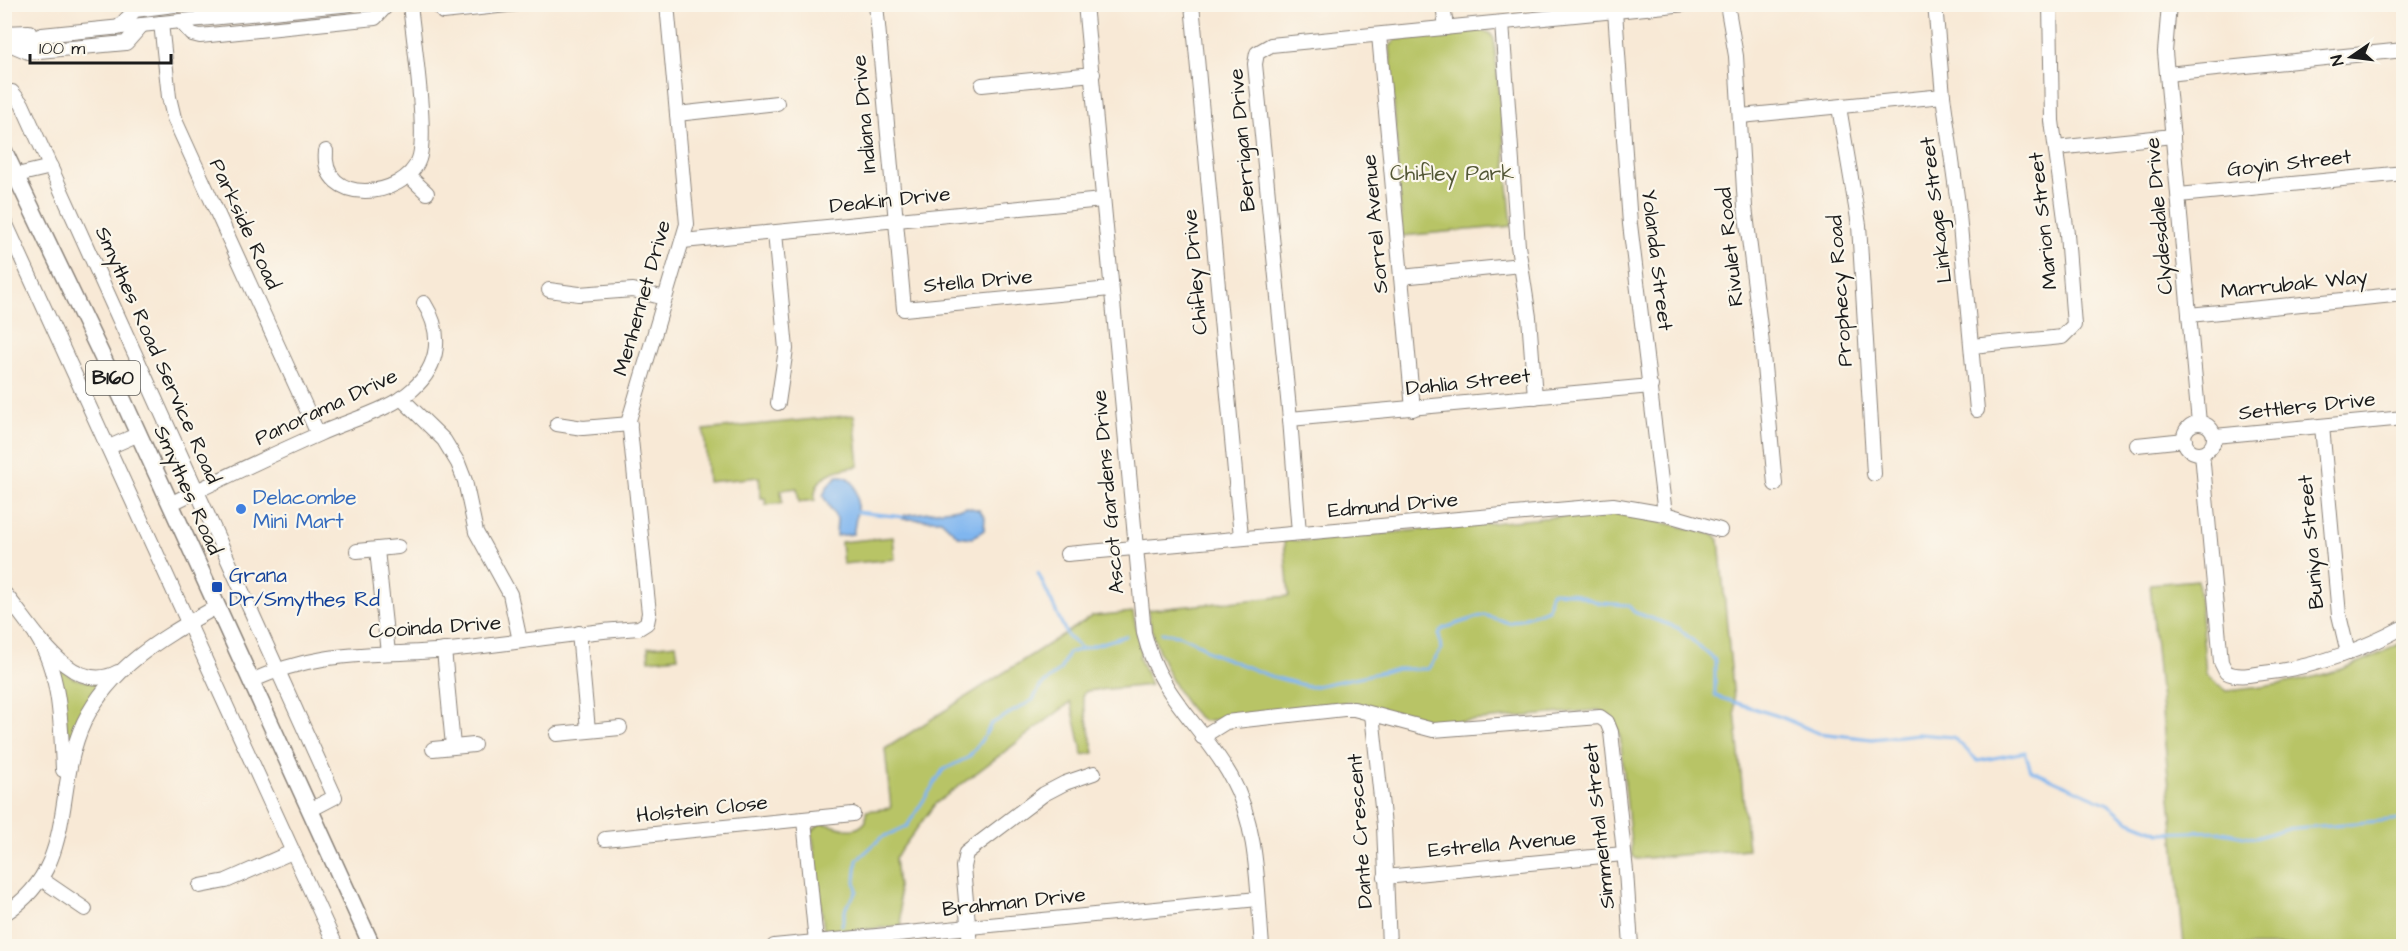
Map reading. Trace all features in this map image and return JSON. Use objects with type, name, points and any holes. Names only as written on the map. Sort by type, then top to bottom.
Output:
[{"type":"main road","name":"Smythes Road","points":[[4,151],[139,434],[372,946]]},
{"type":"street","points":[[118,28],[135,9],[182,4]]},
{"type":"street","points":[[5,43],[26,41],[42,35],[312,6],[351,4]]},
{"type":"street","points":[[180,21],[192,34],[200,36],[375,18],[388,4]]},
{"type":"street","points":[[326,151],[326,166],[331,177],[348,189],[365,191],[389,186],[409,176],[420,157],[422,140],[410,4]]},
{"type":"street","points":[[437,4],[444,12],[517,4]]},
{"type":"street","name":"Menhennet Drive","points":[[646,616],[630,412],[683,241],[687,221],[667,4]]},
{"type":"street","name":"Indiana Drive","points":[[876,4],[895,220]]},
{"type":"street","name":"Ascot Gardens Drive","points":[[1085,4],[1142,625],[1149,654],[1168,692],[1225,768],[1245,809],[1251,834],[1262,946]]},
{"type":"street","name":"Chifley Drive","points":[[1192,4],[1241,537]]},
{"type":"street","points":[[1443,4],[1446,28]]},
{"type":"street","name":"Rivulet Road","points":[[1727,4],[1736,56],[1745,207],[1761,334],[1775,484]]},
{"type":"street","name":"Linkage Street","points":[[1935,4],[1942,96],[1958,204],[1977,410]]},
{"type":"street","name":"Marion Street","points":[[1972,346],[2062,337],[2073,328],[2067,234],[2050,79],[2050,4]]},
{"type":"street","name":"Clydesdale Drive","points":[[2169,4],[2165,52],[2199,423]]},
{"type":"street","name":"Berrigan Drive","points":[[1299,533],[1255,59],[1260,49],[1268,46],[1679,5]]},
{"type":"street","name":"Yolanda Street","points":[[1615,11],[1630,224],[1665,514]]},
{"type":"street","name":"Parkside Road","points":[[161,23],[169,97],[174,118],[318,434]]},
{"type":"street","points":[[1502,23],[1521,266],[1529,317],[1535,397]]},
{"type":"street","points":[[5,43],[28,52],[126,43],[142,25]]},
{"type":"street","points":[[4,33],[33,32],[42,35]]},
{"type":"street","name":"Sorrel Avenue","points":[[1379,35],[1413,409]]},
{"type":"street","points":[[2167,74],[2403,50]]},
{"type":"street","points":[[982,85],[1093,74]]},
{"type":"street","name":"Smythes Road Service Road","points":[[12,92],[22,104],[51,167],[158,403],[195,492],[335,797],[310,810]]},
{"type":"street","points":[[1741,116],[1942,96]]},
{"type":"street","points":[[677,114],[777,103]]},
{"type":"street","name":"Prophecy Road","points":[[1839,107],[1859,225],[1874,474]]},
{"type":"street","points":[[2056,148],[2173,136]]},
{"type":"street","points":[[17,175],[51,167]]},
{"type":"street","name":"Goyin Street","points":[[2178,195],[2403,172]]},
{"type":"street","points":[[409,176],[428,193]]},
{"type":"street","name":"Deakin Drive","points":[[683,241],[1102,200]]},
{"type":"street","points":[[4,220],[336,946]]},
{"type":"street","name":"Stella Drive","points":[[895,220],[904,309],[1110,289]]},
{"type":"street","points":[[775,233],[786,350],[778,402]]},
{"type":"street","points":[[1401,277],[1521,266]]},
{"type":"street","points":[[549,290],[579,294],[630,290],[665,298]]},
{"type":"street","name":"Marrubak Way","points":[[2189,315],[2403,294]]},
{"type":"street","name":"Panorama Drive","points":[[170,504],[318,434],[401,398],[422,379],[435,355],[435,329],[424,303]]},
{"type":"street","name":"Dahlia Street","points":[[1290,419],[1650,386]]},
{"type":"street","points":[[401,398],[444,440],[458,463],[465,481],[476,532],[510,594],[520,641]]},
{"type":"street","name":"Settlers Drive","points":[[2214,436],[2403,418]]},
{"type":"street","points":[[2199,423],[2208,425],[2214,436],[2211,447],[2202,453],[2190,450],[2185,440],[2187,429],[2199,423]]},
{"type":"street","points":[[557,424],[583,428],[630,424]]},
{"type":"street","name":"Buniya Street","points":[[2322,426],[2338,615],[2348,653]]},
{"type":"street","points":[[109,447],[139,434]]},
{"type":"street","points":[[2137,445],[2185,440]]},
{"type":"street","points":[[2202,453],[2223,669],[2229,674],[2238,676],[2308,666],[2348,653],[2403,627]]},
{"type":"street","name":"Edmund Drive","points":[[1067,554],[1613,506],[1665,514],[1720,530]]},
{"type":"street","points":[[357,551],[398,547]]},
{"type":"street","points":[[377,550],[388,652]]},
{"type":"street","points":[[4,593],[57,658],[75,672],[105,677],[120,671]]},
{"type":"street","points":[[4,914],[22,900],[41,879],[60,838],[71,758],[84,722],[120,671],[140,654],[216,607]]},
{"type":"street","name":"Cooinda Drive","points":[[250,681],[277,669],[334,656],[444,650],[627,629],[646,616]]},
{"type":"street","points":[[579,633],[588,730]]},
{"type":"street","points":[[36,634],[46,653],[57,694],[64,796]]},
{"type":"street","points":[[444,650],[453,746]]},
{"type":"street","name":"Simmental Street","points":[[1202,737],[1226,722],[1344,709],[1433,730],[1592,716],[1603,718],[1611,730],[1623,854],[1630,870],[1631,946]]},
{"type":"street","name":"Dante Crescent","points":[[1372,714],[1382,795],[1389,946]]},
{"type":"street","points":[[558,734],[620,728]]},
{"type":"street","points":[[433,749],[474,745]]},
{"type":"street","points":[[970,946],[963,864],[966,854],[1044,794],[1094,773]]},
{"type":"street","name":"Holstein Close","points":[[605,839],[853,814]]},
{"type":"street","points":[[804,820],[816,942]]},
{"type":"street","points":[[200,886],[230,880],[292,852]]},
{"type":"street","name":"Estrella Avenue","points":[[1385,877],[1623,854]]},
{"type":"street","points":[[41,879],[85,909]]},
{"type":"street","name":"Brahman Drive","points":[[774,946],[1258,899]]},
{"type":"green space","name":"Chifley Park","points":[[1481,30],[1490,33],[1494,39],[1512,226],[1402,236],[1390,46],[1397,39]]},
{"type":"green space","points":[[854,415],[859,466],[836,471],[823,478],[815,491],[815,500],[799,502],[797,488],[781,490],[782,503],[766,505],[765,498],[761,498],[759,477],[708,482],[704,430]]},
{"type":"green space","points":[[1616,511],[1715,535],[1719,540],[1748,849],[1636,859],[1632,855],[1620,735],[1612,717],[1599,710],[1433,724],[1349,702],[1204,721],[1185,701],[1167,671],[1150,622],[1148,610],[1289,596],[1284,540],[1307,541]]},
{"type":"green space","points":[[893,537],[895,559],[843,564],[841,542]]},
{"type":"green space","points":[[2198,580],[2206,674],[2226,691],[2274,685],[2317,676],[2359,663],[2403,642],[2403,946],[2184,946],[2150,584]]},
{"type":"green space","points":[[1133,612],[1141,652],[1139,657],[1151,685],[1087,691],[1082,695],[1094,753],[1083,755],[1071,702],[935,804],[895,858],[902,926],[830,933],[824,931],[812,831],[821,823],[845,829],[856,828],[866,821],[866,811],[891,808],[885,749],[1092,616]]},
{"type":"green space","points":[[676,644],[678,657],[649,660],[648,647]]},
{"type":"green space","points":[[57,666],[73,678],[101,684],[69,745]]},
{"type":"water","points":[[837,476],[846,477],[855,489],[857,507],[853,534],[836,536],[837,519],[823,496],[827,487]]},
{"type":"water","points":[[967,507],[979,510],[985,518],[984,530],[972,538],[958,536],[941,520],[903,519],[905,515]]},
{"type":"waterway","points":[[857,512],[903,517]]},
{"type":"waterway","points":[[1038,573],[1068,637],[1080,647]]},
{"type":"waterway","points":[[1162,633],[1179,635],[1199,644],[1209,652],[1270,676],[1311,687],[1397,669],[1428,669],[1441,650],[1439,633],[1444,628],[1484,615],[1509,623],[1548,609],[1551,592],[1571,593],[1600,603],[1628,605],[1634,612],[1678,628],[1715,660],[1715,696],[1781,717],[1818,733],[1872,739],[1918,734],[1953,737],[1978,761],[2025,752],[2031,770],[2108,804],[2128,820],[2160,833],[2216,831],[2256,838],[2284,829],[2404,819]]},
{"type":"waterway","points":[[985,735],[991,724],[1033,700],[1040,687],[1060,670],[1068,653],[1126,636]]},
{"type":"waterway","points":[[842,925],[846,907],[857,891],[855,881],[857,860],[881,838],[907,826],[943,770],[969,757],[983,738]]},
{"type":"place","name":"Delacombe Mini Mart","points":[[241,509]]},
{"type":"place","name":"Grana Dr/Smythes Rd","points":[[217,587]]}]
